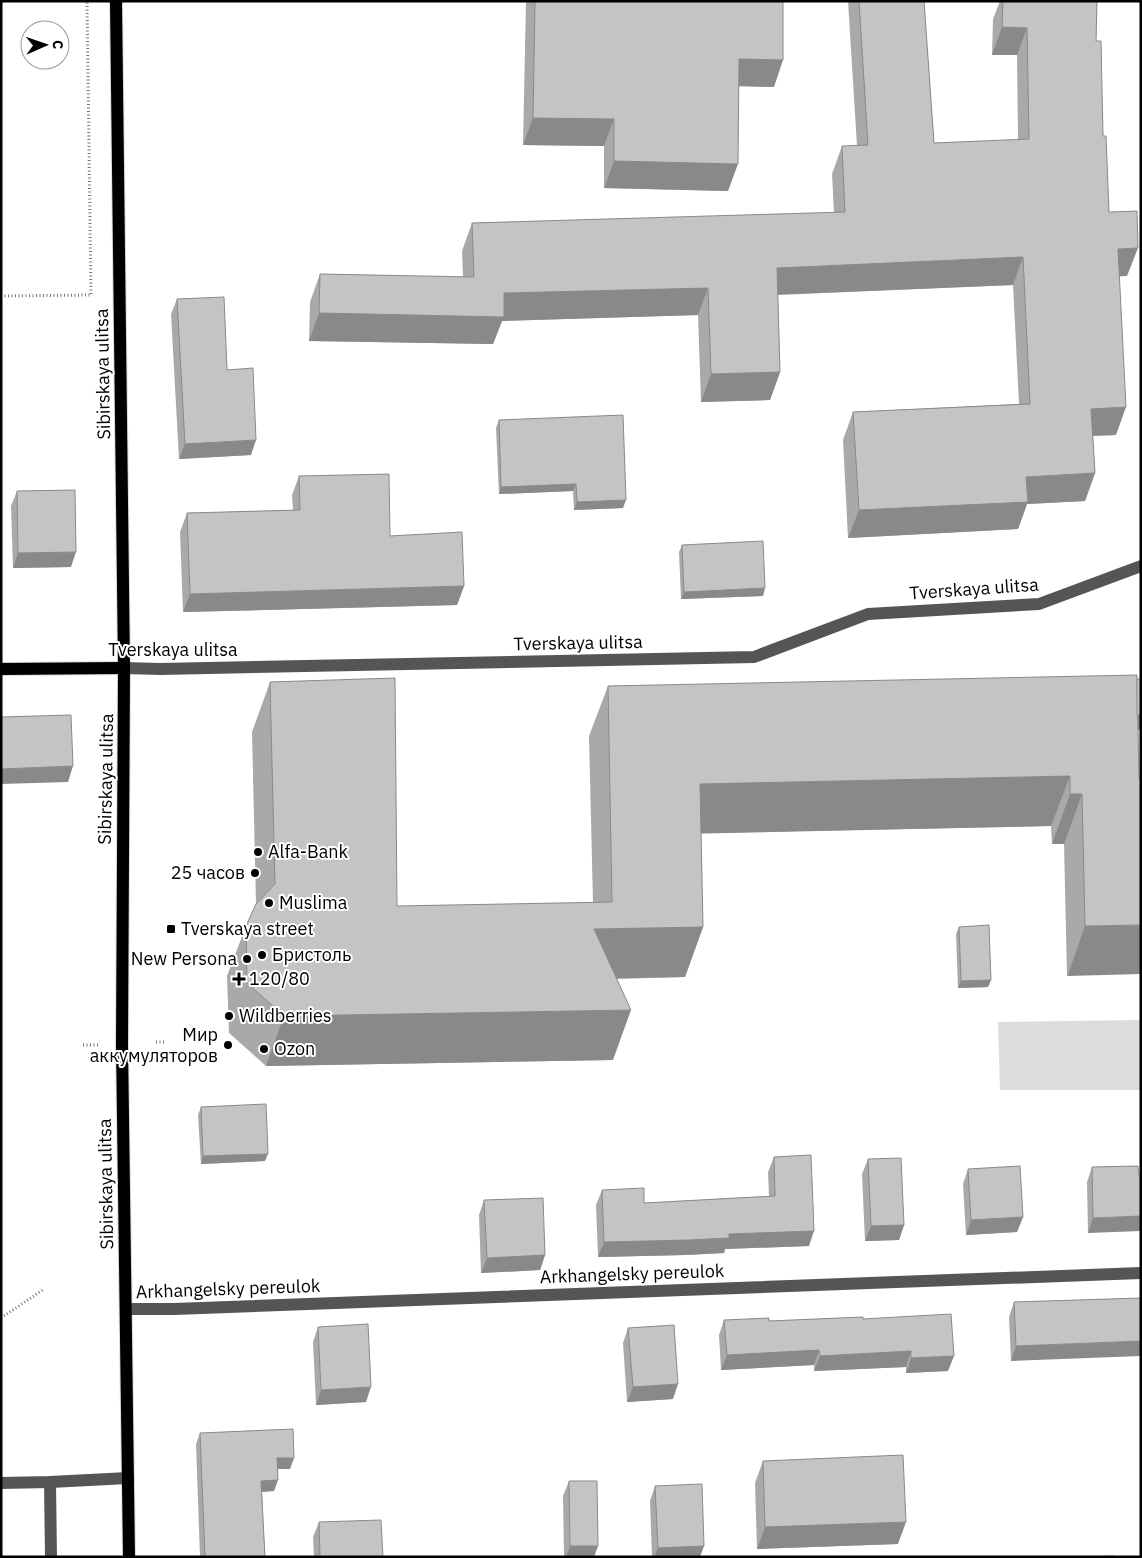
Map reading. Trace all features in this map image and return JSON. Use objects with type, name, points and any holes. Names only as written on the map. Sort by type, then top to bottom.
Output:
[{"type":"main road","name":"Sibirskaya ulitsa","points":[[116,1],[124,668],[122,1053],[129,1557]]},
{"type":"main road","name":"Tverskaya ulitsa","points":[[1,669],[124,668]]},
{"type":"street","name":"Tverskaya ulitsa","points":[[124,668],[160,669],[754,657],[868,614],[1039,604],[1141,566]]},
{"type":"street","name":"Arkhangelsky pereulok","points":[[126,1309],[174,1309],[1141,1273]]},
{"type":"street","points":[[1,1483],[128,1478]]},
{"type":"street","points":[[50,1482],[51,1557]]},
{"type":"path","points":[[1,296],[91,295],[87,1]]},
{"type":"path","points":[[156,1042],[166,1042]]},
{"type":"path","points":[[84,1045],[102,1045]]},
{"type":"path","points":[[1,1318],[44,1289]]},
{"type":"shaded area","points":[[1141,1020],[1141,1090],[1000,1090],[998,1022]]},
{"type":"building","points":[[535,1],[783,1],[783,60],[739,59],[738,164],[614,161],[614,119],[533,118]]},
{"type":"building","points":[[859,1],[924,1],[934,143],[1029,139],[1027,28],[1002,27],[1003,1],[1097,1],[1096,41],[1101,41],[1103,136],[1106,136],[1109,212],[1137,211],[1138,248],[1118,249],[1126,407],[1091,409],[1095,473],[1026,477],[1028,502],[859,510],[853,412],[1030,404],[1023,257],[777,268],[780,372],[711,374],[708,288],[504,293],[504,317],[319,313],[320,274],[474,277],[472,223],[845,212],[842,146],[868,145]]},
{"type":"building","points":[[224,297],[227,370],[253,368],[256,440],[185,444],[177,299]]},
{"type":"building","points":[[623,415],[626,500],[577,502],[576,484],[501,487],[499,420]]},
{"type":"building","points":[[389,474],[390,536],[462,532],[464,586],[190,594],[187,513],[300,510],[299,476]]},
{"type":"building","points":[[75,490],[76,552],[18,553],[17,491]]},
{"type":"building","points":[[763,541],[765,588],[684,592],[682,545]]},
{"type":"building","points":[[1137,675],[1139,778],[1141,778],[1141,925],[1085,926],[1082,794],[1070,794],[1070,776],[700,784],[703,927],[594,929],[631,1010],[284,1016],[247,983],[246,926],[256,904],[275,884],[270,682],[395,678],[397,906],[612,902],[608,686]]},
{"type":"building","points":[[1137,679],[1141,679],[1141,715],[1137,715]]},
{"type":"building","points":[[71,715],[73,766],[1,769],[1,717]]},
{"type":"building","points":[[989,925],[991,980],[961,981],[959,927]]},
{"type":"building","points":[[266,1104],[268,1154],[203,1156],[201,1107]]},
{"type":"building","points":[[811,1155],[814,1231],[729,1234],[729,1238],[604,1242],[602,1190],[644,1188],[644,1203],[775,1196],[774,1157]]},
{"type":"building","points":[[901,1158],[904,1225],[871,1226],[868,1159]]},
{"type":"building","points":[[1020,1166],[1023,1217],[971,1220],[968,1169]]},
{"type":"building","points":[[1138,1166],[1139,1176],[1141,1176],[1141,1216],[1093,1218],[1092,1167]]},
{"type":"building","points":[[543,1198],[545,1255],[487,1258],[484,1200]]},
{"type":"building","points":[[1141,1298],[1141,1341],[1016,1346],[1014,1302]]},
{"type":"building","points":[[951,1314],[954,1356],[911,1358],[911,1351],[820,1356],[819,1350],[727,1355],[724,1320],[769,1318],[769,1321],[863,1317],[863,1319]]},
{"type":"building","points":[[368,1324],[371,1387],[321,1390],[318,1327]]},
{"type":"building","points":[[674,1325],[678,1384],[633,1387],[628,1328]]},
{"type":"building","points":[[293,1429],[294,1458],[277,1458],[278,1480],[261,1481],[265,1557],[205,1557],[200,1433]]},
{"type":"building","points":[[903,1455],[906,1522],[765,1527],[763,1461]]},
{"type":"building","points":[[569,1481],[597,1481],[598,1546],[570,1546]]},
{"type":"building","points":[[702,1484],[704,1546],[658,1548],[655,1486]]},
{"type":"building","points":[[381,1520],[383,1557],[320,1557],[319,1522]]},
{"type":"place","name":"Alfa-Bank","points":[[258,852]]},
{"type":"place","name":"25 часов","points":[[255,873]]},
{"type":"place","name":"Muslima","points":[[269,903]]},
{"type":"place","name":"Tverskaya street","points":[[171,929]]},
{"type":"place","name":"Бристоль","points":[[262,955]]},
{"type":"place","name":"New Persona","points":[[247,959]]},
{"type":"place","name":"120/80","points":[[239,979]]},
{"type":"place","name":"Wildberries","points":[[229,1016]]},
{"type":"place","name":"Мир аккумуляторов","points":[[228,1045]]},
{"type":"place","name":"Ozon","points":[[264,1049]]}]
